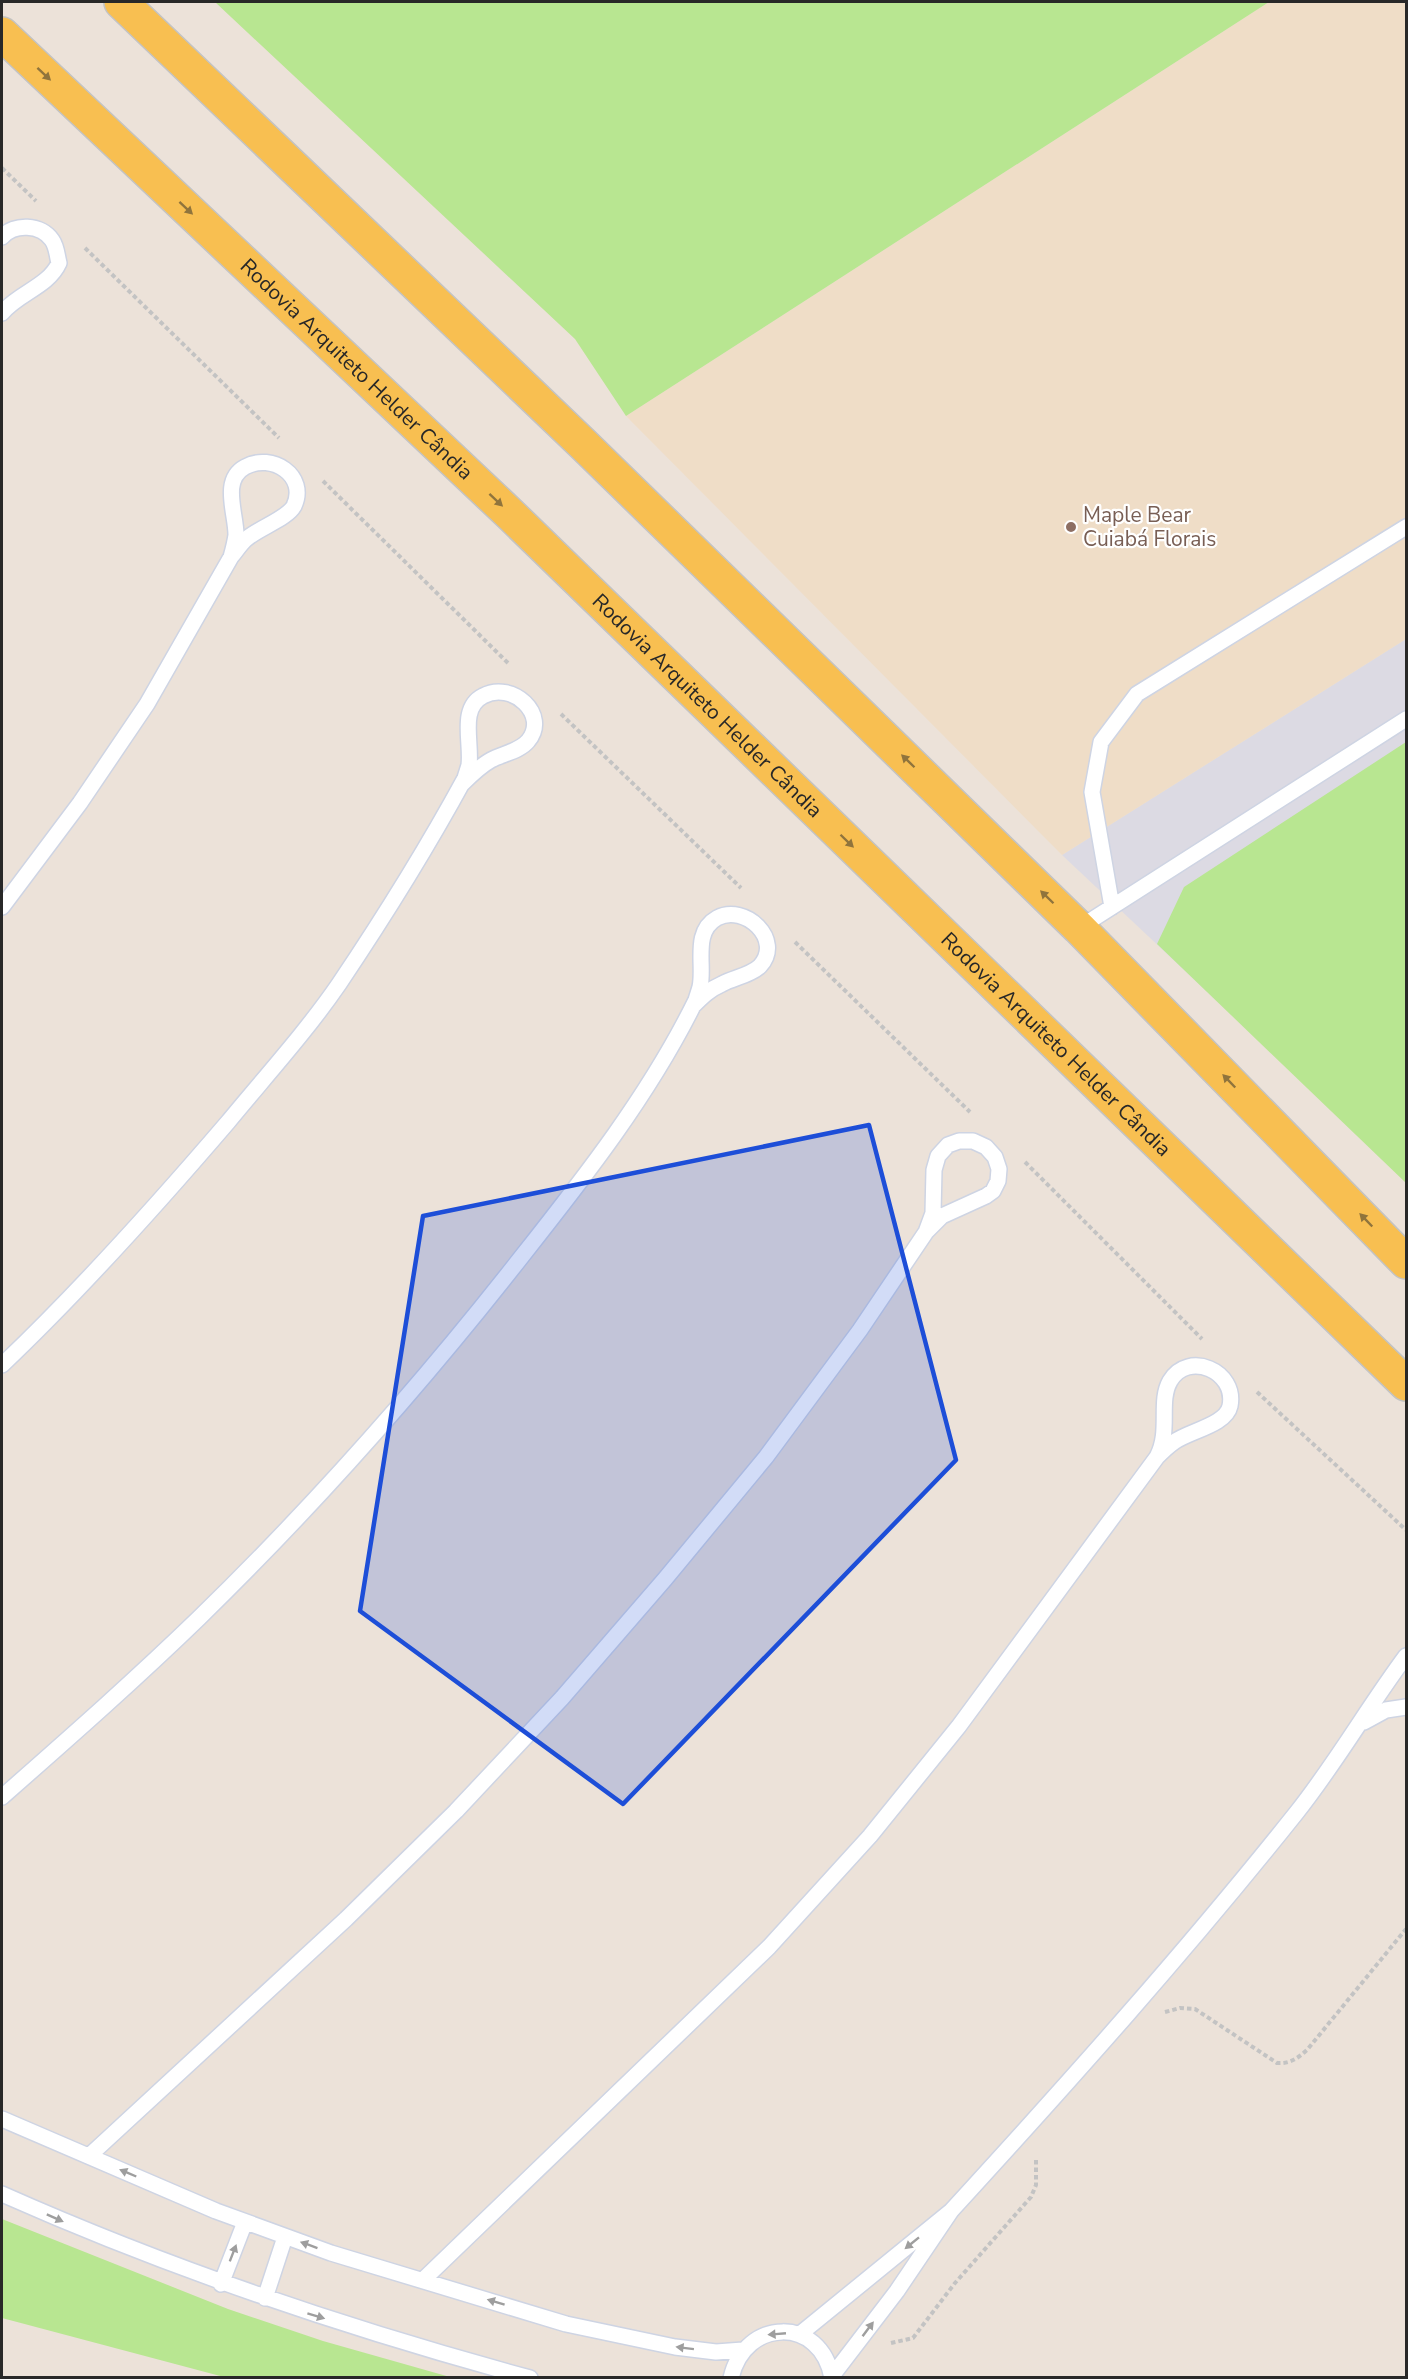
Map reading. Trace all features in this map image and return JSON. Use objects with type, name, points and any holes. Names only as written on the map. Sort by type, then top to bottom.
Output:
[{"type":"main road","points":[[121,2],[591,453],[1079,928],[1407,1262]]},
{"type":"main road","name":"Rodovia Arquiteto Helder Cândia","points":[[2,34],[502,505],[1407,1384]]},
{"type":"lane","points":[[2,237],[14,228],[28,227],[41,231],[51,239],[59,263],[49,280],[20,296],[2,313]]},
{"type":"lane","points":[[2,907],[80,803],[147,704],[231,557],[245,540],[292,509],[297,498],[295,485],[290,474],[280,466],[267,461],[253,463],[242,468],[234,480],[231,496],[236,537],[231,557]]},
{"type":"lane","points":[[1112,907],[1092,792],[1101,742],[1137,694],[1407,527]]},
{"type":"lane","points":[[2,1365],[110,1254],[184,1173],[263,1080],[338,985],[462,784],[469,765],[468,723],[472,708],[481,696],[492,692],[507,691],[520,697],[528,706],[533,718],[533,731],[528,741],[479,768],[462,784]]},
{"type":"lane","points":[[1079,928],[1407,719]]},
{"type":"lane","points":[[2,1797],[103,1709],[200,1617],[294,1522],[390,1418],[481,1310],[568,1199],[649,1084],[693,1006],[701,986],[700,945],[705,930],[715,919],[727,915],[741,915],[754,921],[762,931],[766,943],[766,956],[760,965],[710,990],[693,1006]]},
{"type":"lane","points":[[89,2157],[346,1919],[456,1811],[562,1698],[666,1580],[766,1457],[860,1330],[926,1232],[942,1216],[993,1191],[998,1181],[999,1169],[995,1157],[986,1147],[973,1141],[959,1141],[948,1145],[938,1156],[934,1170],[933,1213],[926,1232]]},
{"type":"lane","points":[[423,2280],[761,1954],[870,1836],[959,1726],[1156,1457],[1165,1438],[1165,1396],[1169,1382],[1179,1371],[1191,1366],[1205,1367],[1218,1373],[1226,1382],[1230,1394],[1230,1407],[1224,1416],[1218,1422],[1174,1442],[1156,1457]]},
{"type":"lane","points":[[832,2377],[897,2291],[951,2211],[1106,2041],[1298,1811],[1407,1656]]},
{"type":"lane","points":[[1361,1724],[1386,1710],[1407,1707]]},
{"type":"lane","points":[[2,2119],[245,2222],[331,2253],[566,2324],[675,2347],[716,2352],[743,2350]]},
{"type":"lane","points":[[2,2194],[77,2228],[221,2284],[414,2346],[530,2378]]},
{"type":"lane","points":[[800,2334],[951,2211]]},
{"type":"lane","points":[[221,2284],[245,2222]]},
{"type":"lane","points":[[265,2298],[285,2237]]},
{"type":"lane","points":[[731,2378],[735,2363],[743,2350],[759,2337],[779,2332],[800,2334],[816,2344],[827,2358],[832,2377]]},
{"type":"path","points":[[2,168],[44,208]]},
{"type":"path","points":[[77,241],[287,446]]},
{"type":"path","points":[[321,479],[516,670]]},
{"type":"path","points":[[558,711],[745,893]]},
{"type":"path","points":[[788,935],[977,1119]]},
{"type":"path","points":[[1022,1159],[1209,1346]]},
{"type":"path","points":[[1249,1386],[1407,1530]]},
{"type":"path","points":[[1158,2017],[1180,2008],[1195,2009],[1277,2063],[1284,2064],[1295,2060],[1307,2050],[1407,1929]]},
{"type":"path","points":[[887,2344],[913,2338],[955,2283],[1031,2197],[1036,2185],[1036,2155]]},
{"type":"highlighted area","points":[[869,1125],[956,1460],[623,1804],[360,1611],[423,1216]]},
{"type":"shaded area","name":"Maple Bear Cuiabá Florais","points":[[1269,2],[1406,2],[1406,639],[1062,855],[626,416]]},
{"type":"shaded area","points":[[1406,639],[1406,1179],[1062,855]]},
{"type":"green space","points":[[215,2],[1269,2],[626,416],[575,339]]},
{"type":"green space","points":[[1406,742],[1406,1183],[1157,944],[1184,887]]},
{"type":"green space","points":[[2,2219],[228,2309],[323,2341],[450,2377],[224,2377],[2,2318]]},
{"type":"place","name":"Maple Bear Cuiabá Florais","points":[[1071,527]]}]
